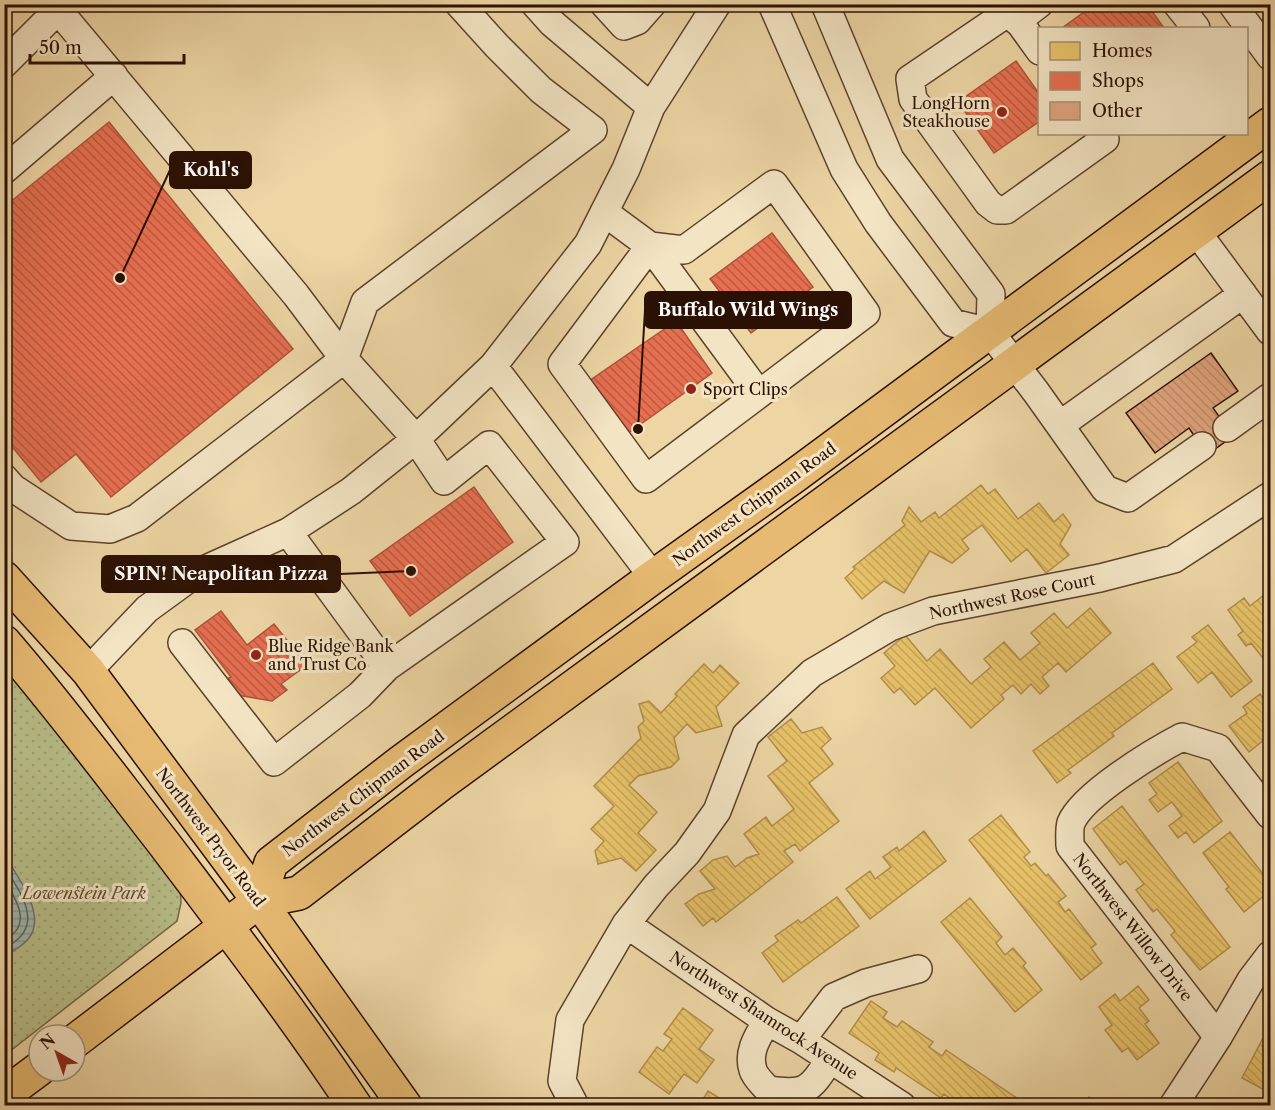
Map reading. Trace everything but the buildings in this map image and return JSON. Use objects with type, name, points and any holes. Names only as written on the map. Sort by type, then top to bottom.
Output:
[{"type":"main road","name":"Northwest Chipman Road","points":[[259,901],[271,863],[416,751],[793,477],[1270,124]]},
{"type":"main road","points":[[87,1032],[259,901],[299,893],[442,783],[1270,177]]},
{"type":"main road","name":"Northwest Pryor Road","points":[[4,578],[88,671],[259,901],[405,1106]]},
{"type":"main road","points":[[609,661],[624,626],[638,614],[652,578]]},
{"type":"main road","points":[[4,642],[56,702],[226,926],[322,1056],[355,1106]]},
{"type":"main road","points":[[4,1095],[27,1078]]},
{"type":"street","points":[[4,477],[13,488],[71,526],[110,529],[137,518],[344,359],[365,302],[593,130],[542,90],[497,46],[459,4]]},
{"type":"street","points":[[535,4],[552,23],[651,107]]},
{"type":"street","points":[[604,4],[624,26],[637,21],[652,4]]},
{"type":"street","points":[[88,671],[147,609],[195,574],[288,532],[351,491],[416,439],[492,366],[588,244],[626,169],[651,107],[717,4]]},
{"type":"street","points":[[772,4],[844,169],[878,224],[952,323],[990,332],[1105,489],[1128,498],[1202,446]]},
{"type":"street","points":[[825,4],[890,159],[991,294],[990,332]]},
{"type":"street","points":[[1039,4],[1011,12],[910,79],[913,99],[988,203],[997,210],[1006,210],[1106,135]]},
{"type":"street","points":[[1177,4],[1195,27]]},
{"type":"street","points":[[1232,4],[1270,56]]},
{"type":"street","points":[[4,64],[58,6],[296,295],[344,359],[416,439],[444,481],[489,445],[566,542],[387,667],[360,695],[274,762],[183,643]]},
{"type":"street","points":[[1011,12],[1038,48]]},
{"type":"street","points":[[4,170],[114,76]]},
{"type":"street","points":[[774,184],[866,313],[646,479],[562,364],[650,246],[684,250],[774,184]]},
{"type":"street","points":[[604,212],[650,246],[759,393]]},
{"type":"street","points":[[1196,231],[1270,331]]},
{"type":"street","points":[[1060,425],[1243,294]]},
{"type":"street","points":[[492,366],[652,578]]},
{"type":"street","points":[[1227,428],[1270,397]]},
{"type":"street","name":"Northwest Rose Court","points":[[575,1106],[562,1081],[570,1020],[627,924],[656,886],[687,853],[717,811],[746,735],[812,673],[890,627],[933,611],[1100,578],[1174,559],[1270,496]]},
{"type":"street","points":[[288,532],[387,667]]},
{"type":"street","name":"Northwest Willow Drive","points":[[1218,1037],[1070,846],[1070,824],[1083,804],[1150,753],[1182,737],[1218,748],[1270,815]]},
{"type":"street","name":"Northwest Shamrock Avenue","points":[[627,924],[767,1021],[801,1040],[902,1106]]},
{"type":"street","points":[[1173,1106],[1218,1037],[1261,987],[1270,955]]},
{"type":"street","points":[[801,1040],[834,997],[866,983],[918,969]]},
{"type":"street","points":[[767,1021],[755,1041],[751,1055],[753,1071],[768,1090],[794,1093],[814,1084],[830,1059]]},
{"type":"green space","name":"Lowenstein Park","points":[[5,662],[180,885],[181,903],[177,921],[46,1023],[27,1023],[27,1038],[5,1055]]},
{"type":"water","points":[[4,855],[23,884],[35,919],[28,939],[20,947],[5,955]]},
{"type":"place","name":"LongHorn Steakhouse","points":[[1002,112]]},
{"type":"place","name":"Kohl's","points":[[120,278]]},
{"type":"place","name":"Sport Clips","points":[[691,389]]},
{"type":"place","name":"Buffalo Wild Wings","points":[[638,429]]},
{"type":"place","name":"SPIN! Neapolitan Pizza","points":[[411,571]]},
{"type":"place","name":"Blue Ridge Bank and Trust Co","points":[[256,655]]}]
